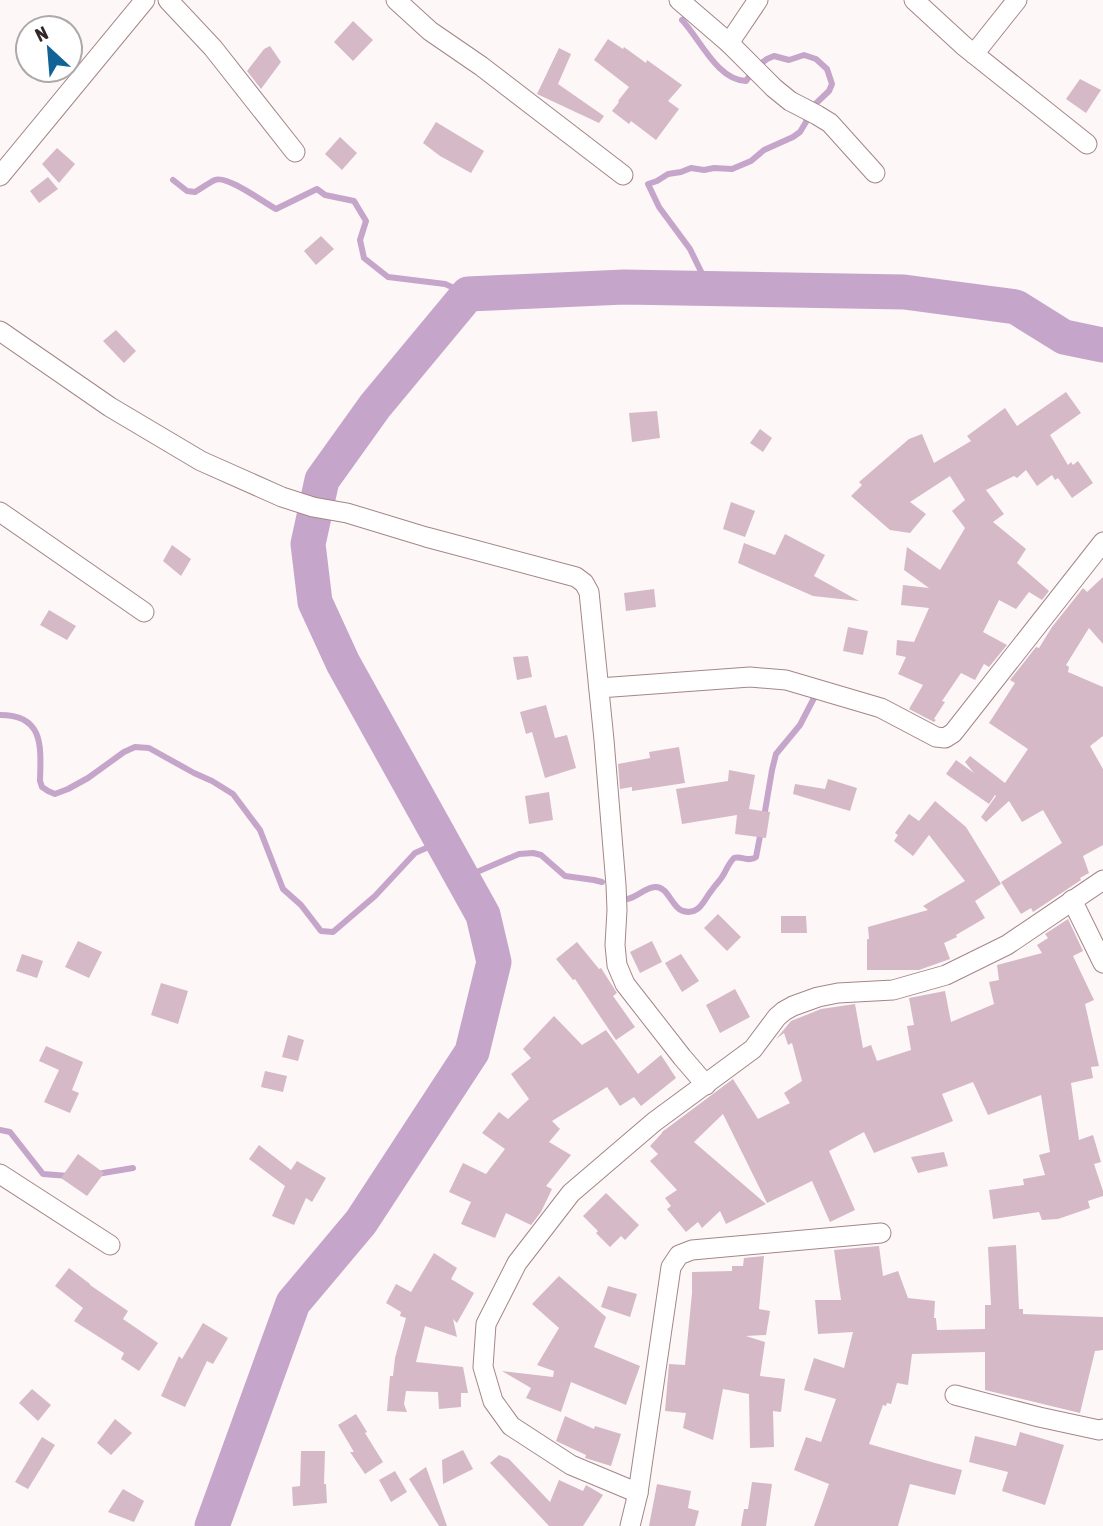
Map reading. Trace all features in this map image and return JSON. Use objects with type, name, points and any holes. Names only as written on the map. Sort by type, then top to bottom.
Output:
[{"type":"street","points":[[0,176],[145,0]]},
{"type":"street","points":[[168,0],[213,48],[295,152]]},
{"type":"street","points":[[396,0],[430,30],[623,175]]},
{"type":"street","points":[[679,0],[729,43],[774,88],[790,101],[830,123],[875,173]]},
{"type":"street","points":[[729,43],[758,0]]},
{"type":"street","points":[[914,0],[974,54],[1087,145]]},
{"type":"street","points":[[974,54],[1017,0]]},
{"type":"street","points":[[0,331],[110,407],[201,461],[282,497],[576,577],[584,583],[589,592],[599,688],[616,885],[617,965],[625,984],[706,1085]]},
{"type":"street","points":[[0,512],[144,612]]},
{"type":"street","points":[[599,688],[750,677],[786,680],[881,708],[936,737],[944,738],[953,733],[1103,542]]},
{"type":"street","points":[[638,1493],[571,1465],[511,1426],[493,1401],[483,1367],[486,1324],[517,1263],[571,1193],[654,1122],[753,1049],[777,1017],[793,1006],[838,993],[903,988],[946,975],[1007,945],[1103,880]]},
{"type":"street","points":[[1072,900],[1103,963]]},
{"type":"street","points":[[0,1174],[110,1245]]},
{"type":"street","points":[[630,1526],[638,1493],[671,1267],[679,1255],[692,1250],[881,1233]]},
{"type":"street","points":[[955,1395],[1039,1417],[1103,1429]]},
{"type":"building","points":[[353,21],[373,40],[353,61],[334,42]]},
{"type":"building","points":[[608,39],[646,63],[647,60],[682,85],[668,101],[679,109],[656,140],[631,121],[629,124],[612,111],[629,87],[594,60]]},
{"type":"building","points":[[270,46],[281,62],[261,89],[247,71],[264,49]]},
{"type":"building","points":[[559,48],[571,54],[558,84],[604,116],[599,123],[537,94]]},
{"type":"building","points":[[1080,79],[1101,90],[1086,113],[1066,99]]},
{"type":"building","points":[[436,122],[484,151],[471,173],[423,143]]},
{"type":"building","points":[[340,137],[357,153],[342,170],[325,154]]},
{"type":"building","points":[[57,148],[75,164],[59,183],[42,164]]},
{"type":"building","points":[[48,177],[58,189],[39,203],[30,191]]},
{"type":"building","points":[[321,236],[334,249],[316,265],[304,251]]},
{"type":"building","points":[[116,330],[136,351],[124,363],[103,341]]},
{"type":"building","points":[[1066,392],[1081,413],[1050,435],[1068,465],[1078,461],[1093,483],[1072,498],[1058,478],[1055,480],[1052,475],[1037,486],[1026,470],[1017,478],[1014,476],[986,490],[1004,514],[993,522],[1026,549],[1017,563],[1049,591],[1042,600],[1029,592],[1016,609],[999,600],[983,632],[1007,645],[989,667],[984,664],[975,680],[961,673],[942,701],[945,702],[934,722],[909,709],[923,685],[898,674],[906,657],[896,655],[897,640],[914,642],[929,608],[901,605],[903,585],[929,588],[904,570],[907,547],[940,570],[965,528],[952,511],[965,500],[950,476],[910,502],[926,514],[910,533],[890,530],[851,496],[862,485],[859,482],[909,439],[922,434],[934,463],[971,441],[967,436],[1005,408],[1017,426]]},
{"type":"building","points":[[657,411],[660,438],[632,442],[629,413]]},
{"type":"building","points":[[760,429],[772,438],[763,452],[750,443]]},
{"type":"building","points":[[731,502],[755,511],[745,537],[723,529]]},
{"type":"building","points":[[785,534],[825,555],[814,576],[859,601],[813,596],[738,563],[744,543],[775,555]]},
{"type":"building","points":[[172,545],[191,559],[181,576],[163,561]]},
{"type":"building","points":[[1103,577],[1103,644],[1089,628],[1066,665],[1069,667],[1068,672],[1103,687],[1103,736],[1090,746],[1103,769],[1103,845],[1083,856],[1089,873],[1080,878],[1081,880],[1033,912],[1031,908],[1021,914],[1001,882],[1062,843],[1043,810],[1022,822],[1009,801],[986,822],[981,817],[996,796],[989,804],[946,774],[956,760],[974,773],[965,762],[970,756],[1005,783],[1028,749],[989,723],[1015,683],[1010,680],[1036,647],[1039,648],[1083,588],[1087,592]]},
{"type":"building","points":[[654,589],[656,607],[626,611],[624,593]]},
{"type":"building","points":[[49,610],[76,626],[67,640],[40,625]]},
{"type":"building","points":[[848,627],[868,631],[863,655],[843,651]]},
{"type":"building","points":[[528,656],[532,677],[517,680],[513,657]]},
{"type":"building","points":[[546,705],[555,738],[567,735],[576,768],[545,778],[532,732],[526,734],[520,712]]},
{"type":"building","points":[[679,747],[685,783],[632,791],[632,787],[620,789],[618,764],[650,758],[649,752]]},
{"type":"building","points":[[729,770],[755,775],[749,809],[770,812],[766,838],[735,834],[737,815],[682,824],[676,789],[728,781]]},
{"type":"building","points":[[828,779],[857,788],[850,811],[793,794],[795,784],[825,789]]},
{"type":"building","points":[[549,792],[553,820],[529,824],[525,796]]},
{"type":"building","points":[[935,801],[966,827],[1001,884],[975,901],[985,918],[944,943],[950,959],[919,970],[867,970],[868,927],[928,910],[923,906],[965,881],[929,835],[913,856],[894,841],[898,835],[895,833],[909,814],[919,821]]},
{"type":"building","points":[[718,914],[741,937],[727,951],[704,928]]},
{"type":"building","points":[[781,916],[806,916],[807,933],[781,933]]},
{"type":"building","points":[[1068,919],[1083,951],[1073,956],[1094,1000],[1085,1004],[1099,1066],[1091,1067],[1093,1078],[1071,1083],[1079,1140],[1093,1135],[1101,1162],[1094,1164],[1103,1196],[1088,1201],[1090,1208],[1058,1219],[1042,1220],[1039,1212],[993,1219],[989,1190],[1024,1185],[1023,1179],[1045,1175],[1039,1155],[1050,1152],[1041,1095],[988,1115],[973,1082],[942,1094],[953,1121],[874,1153],[864,1132],[829,1151],[855,1210],[830,1222],[812,1181],[767,1203],[723,1114],[694,1142],[766,1204],[726,1224],[720,1211],[702,1228],[698,1222],[686,1232],[667,1209],[671,1206],[665,1198],[677,1190],[650,1161],[658,1154],[650,1146],[662,1132],[733,1079],[758,1119],[790,1103],[784,1093],[802,1081],[792,1043],[788,1045],[784,1033],[776,1039],[791,1021],[821,1009],[855,1004],[863,1048],[871,1045],[877,1061],[911,1050],[907,1026],[914,1025],[909,998],[945,991],[951,1022],[994,1004],[989,982],[999,980],[997,965],[1042,953],[1037,945],[1048,938],[1045,934]]},
{"type":"building","points":[[78,941],[102,952],[89,978],[65,967]]},
{"type":"building","points":[[652,941],[662,962],[640,973],[630,952]]},
{"type":"building","points":[[577,942],[599,969],[601,968],[617,993],[613,996],[635,1027],[616,1040],[575,979],[573,980],[556,959]]},
{"type":"building","points":[[22,954],[43,961],[37,978],[16,971]]},
{"type":"building","points":[[681,954],[699,981],[682,992],[665,963]]},
{"type":"building","points":[[161,983],[188,991],[178,1024],[151,1015]]},
{"type":"building","points":[[735,989],[750,1017],[720,1033],[706,1005]]},
{"type":"building","points":[[554,1016],[582,1045],[606,1030],[638,1074],[661,1055],[676,1078],[641,1106],[634,1097],[620,1106],[607,1087],[552,1121],[560,1129],[549,1142],[571,1155],[546,1186],[552,1189],[531,1225],[506,1213],[495,1238],[461,1224],[471,1202],[449,1192],[463,1163],[486,1174],[505,1149],[482,1133],[499,1112],[508,1119],[529,1099],[511,1074],[531,1058],[523,1049]]},
{"type":"building","points":[[288,1035],[304,1040],[298,1061],[282,1057]]},
{"type":"building","points":[[46,1046],[83,1062],[72,1090],[79,1093],[70,1113],[44,1102],[59,1070],[39,1061]]},
{"type":"building","points":[[265,1071],[287,1076],[283,1092],[261,1087]]},
{"type":"building","points":[[259,1145],[291,1170],[297,1161],[326,1178],[312,1202],[306,1198],[294,1225],[272,1216],[285,1186],[249,1159]]},
{"type":"building","points":[[944,1152],[948,1166],[918,1173],[911,1157]]},
{"type":"building","points":[[78,1154],[104,1173],[87,1196],[61,1178]]},
{"type":"building","points":[[606,1193],[639,1225],[625,1240],[621,1236],[610,1247],[583,1216]]},
{"type":"building","points":[[1016,1245],[1019,1309],[1023,1309],[1023,1314],[1103,1317],[1103,1350],[1095,1351],[1080,1413],[985,1390],[985,1352],[912,1354],[908,1385],[897,1383],[891,1404],[883,1405],[869,1444],[962,1470],[955,1495],[910,1484],[898,1526],[814,1526],[829,1484],[794,1470],[806,1437],[821,1442],[836,1399],[804,1390],[814,1358],[844,1368],[853,1332],[818,1334],[815,1300],[841,1300],[834,1250],[879,1246],[883,1276],[898,1271],[908,1298],[935,1301],[934,1318],[937,1330],[985,1329],[985,1305],[991,1305],[988,1247]]},
{"type":"building","points":[[434,1253],[457,1268],[451,1279],[474,1293],[457,1323],[453,1319],[457,1337],[425,1326],[416,1362],[463,1367],[468,1393],[461,1393],[461,1407],[439,1409],[438,1392],[406,1391],[404,1404],[407,1412],[387,1411],[390,1376],[393,1376],[406,1318],[386,1303],[396,1284],[411,1292]]},
{"type":"building","points":[[764,1256],[759,1309],[770,1311],[766,1335],[746,1336],[765,1342],[760,1376],[785,1379],[781,1412],[773,1411],[774,1447],[750,1448],[749,1394],[723,1389],[713,1440],[683,1428],[686,1413],[665,1411],[669,1364],[685,1365],[692,1272],[732,1271],[732,1266],[743,1266],[744,1258]]},
{"type":"building","points":[[69,1268],[128,1311],[123,1319],[158,1343],[139,1371],[121,1359],[124,1353],[74,1321],[83,1308],[55,1286]]},
{"type":"building","points":[[559,1276],[606,1317],[594,1347],[640,1366],[626,1405],[571,1382],[561,1412],[526,1398],[531,1388],[502,1371],[553,1377],[554,1371],[537,1365],[559,1328],[532,1304]]},
{"type":"building","points":[[608,1286],[637,1294],[630,1317],[601,1307]]},
{"type":"building","points":[[203,1323],[228,1338],[213,1364],[207,1361],[185,1407],[161,1396],[179,1356],[182,1359]]},
{"type":"building","points":[[32,1389],[51,1405],[38,1421],[19,1403]]},
{"type":"building","points":[[356,1414],[383,1462],[365,1474],[350,1452],[354,1452],[338,1425]]},
{"type":"building","points":[[565,1416],[594,1429],[595,1426],[621,1434],[611,1466],[585,1458],[586,1455],[556,1441]]},
{"type":"building","points":[[115,1419],[132,1433],[111,1455],[97,1443]]},
{"type":"building","points":[[1020,1432],[1064,1445],[1045,1505],[1002,1491],[1008,1472],[969,1462],[975,1436],[1016,1446]]},
{"type":"building","points":[[42,1437],[55,1445],[28,1489],[15,1482]]},
{"type":"building","points":[[463,1450],[473,1469],[443,1484],[442,1460]]},
{"type":"building","points":[[301,1451],[325,1451],[324,1484],[327,1503],[293,1506],[292,1487],[300,1486]]},
{"type":"building","points":[[499,1455],[509,1459],[550,1502],[559,1480],[583,1491],[586,1485],[603,1495],[583,1526],[549,1526],[490,1463]]},
{"type":"building","points":[[426,1467],[447,1526],[439,1526],[409,1479]]},
{"type":"building","points":[[395,1471],[407,1492],[391,1502],[379,1480]]},
{"type":"building","points":[[752,1482],[772,1484],[766,1526],[741,1526],[744,1509],[748,1509]]},
{"type":"building","points":[[657,1484],[691,1491],[688,1508],[699,1511],[695,1526],[649,1526]]},
{"type":"building","points":[[123,1489],[144,1501],[134,1522],[108,1512]]},
{"type":"waterway","points":[[682,20],[718,66],[736,79],[746,81],[755,68],[774,56],[789,60],[804,55],[816,59],[827,69],[832,84],[829,91],[808,111],[800,132],[764,150],[751,161],[732,169],[691,168],[668,174],[648,184],[659,207],[690,249],[710,290]]},
{"type":"waterway","points":[[173,180],[187,191],[195,192],[215,180],[228,181],[276,209],[317,189],[325,195],[354,201],[366,221],[360,240],[364,258],[388,277],[445,284],[468,294]]},
{"type":"waterway","points":[[212,1526],[293,1303],[361,1222],[472,1052],[494,962],[483,915],[343,663],[315,602],[308,544],[322,480],[375,406],[468,294],[624,287],[904,292],[1016,307],[1064,337],[1103,345]]},
{"type":"waterway","points":[[764,817],[776,754],[800,725],[814,698],[820,694]]},
{"type":"waterway","points":[[0,715],[25,720],[32,727],[39,745],[42,787],[55,794],[88,778],[135,747],[149,748],[233,794],[260,830],[283,889],[301,905],[321,931],[333,932],[375,896],[415,853],[442,841]]},
{"type":"waterway","points":[[619,900],[629,899],[655,887],[667,893],[679,909],[694,911],[701,906],[734,858],[756,857],[761,831]]},
{"type":"waterway","points":[[463,878],[519,854],[533,853],[541,855],[565,876],[602,882]]},
{"type":"waterway","points":[[0,1130],[10,1132],[43,1174],[69,1176]]},
{"type":"waterway","points":[[97,1174],[133,1168]]}]
